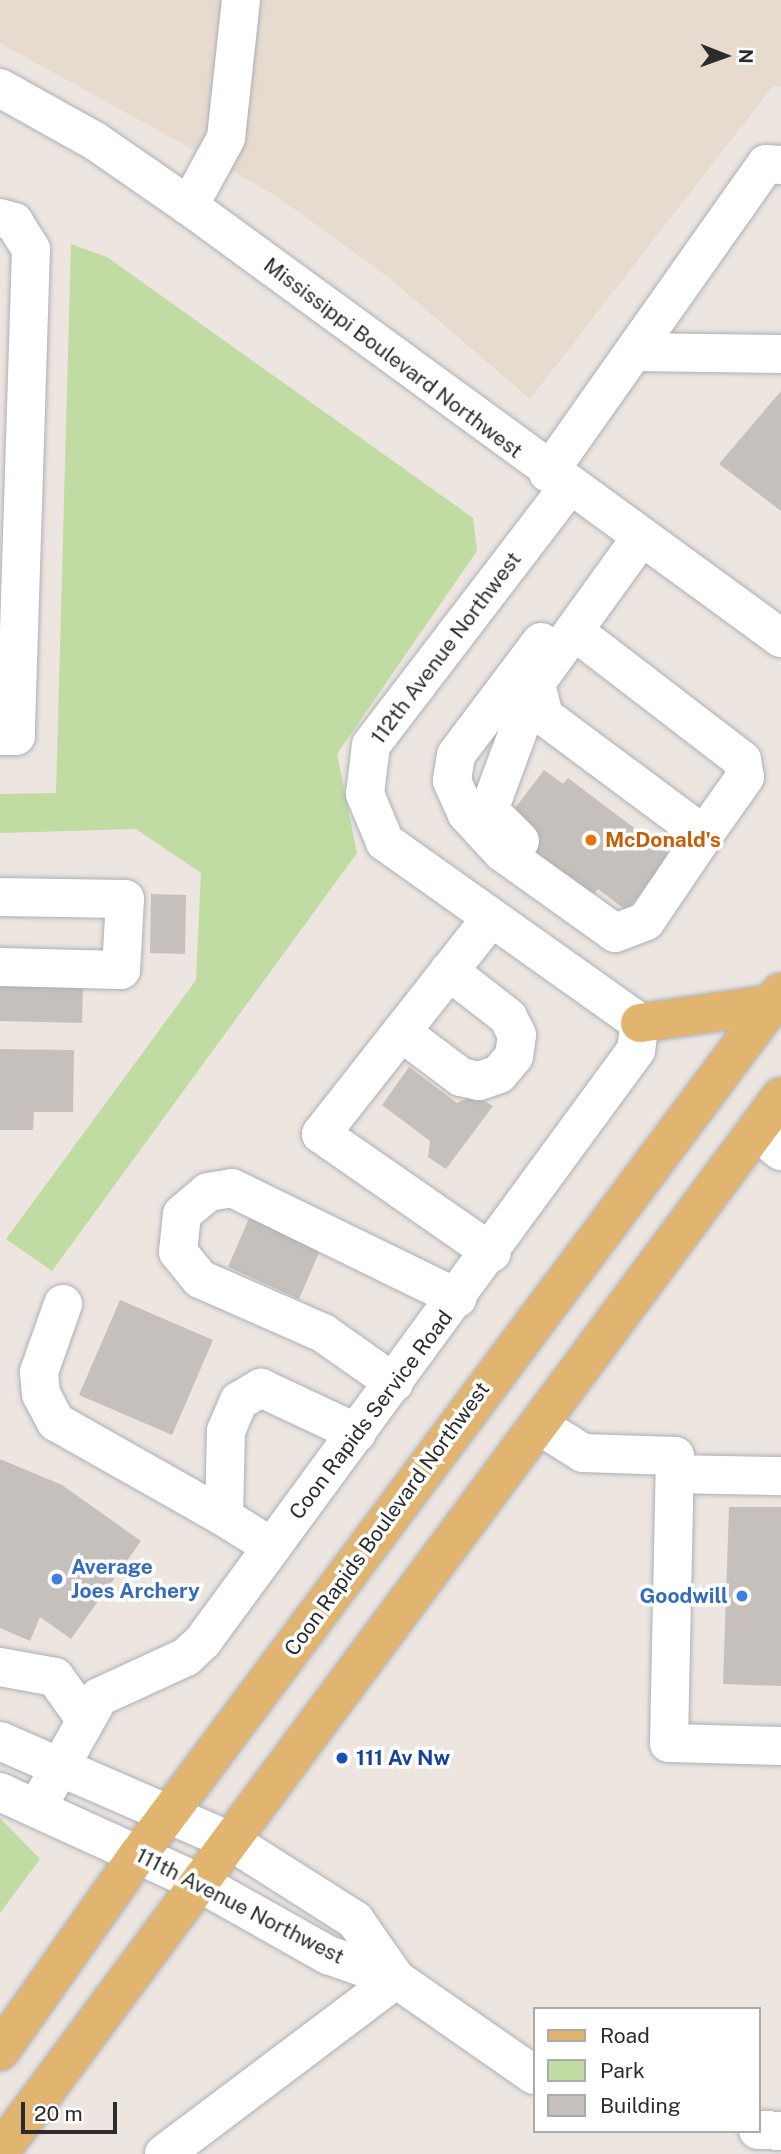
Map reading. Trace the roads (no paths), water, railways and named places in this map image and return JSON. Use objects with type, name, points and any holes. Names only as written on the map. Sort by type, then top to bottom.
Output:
[{"type":"main road","points":[[640,1023],[776,998]]},
{"type":"main road","name":"Coon Rapids Boulevard Northwest","points":[[0,2051],[138,1855],[776,998]]},
{"type":"main road","points":[[0,2152],[540,1426],[769,1141],[781,1097]]},
{"type":"street","points":[[189,206],[229,125],[240,0]]},
{"type":"street","name":"Mississippi Boulevard Northwest","points":[[0,88],[95,141],[189,206],[558,480],[781,638]]},
{"type":"street","name":"112th Avenue Northwest","points":[[640,1023],[385,842],[365,794],[366,767],[371,744],[558,480],[636,352],[766,164],[781,165]]},
{"type":"street","points":[[0,218],[14,222],[31,249],[16,736],[0,736]]},
{"type":"street","points":[[636,352],[781,354]]},
{"type":"street","points":[[618,924],[622,921],[489,810],[536,683],[640,539]]},
{"type":"street","points":[[604,589],[565,617],[488,708],[456,755],[452,781],[467,814],[502,852],[618,924]]},
{"type":"street","points":[[568,973],[704,835],[744,777],[742,760],[573,631]]},
{"type":"street","points":[[536,683],[544,716],[704,835]]},
{"type":"street","points":[[0,897],[125,899],[121,970],[0,967]]},
{"type":"street","points":[[491,918],[321,1134],[492,1253]]},
{"type":"street","points":[[401,1032],[461,1077],[479,1081],[499,1074],[514,1056],[517,1035],[508,1017],[449,971]]},
{"type":"street","name":"Coon Rapids Service Road","points":[[37,1808],[85,1719],[113,1685],[186,1657],[204,1641],[631,1063],[640,1023]]},
{"type":"street","points":[[394,1383],[323,1333],[200,1279],[178,1252],[182,1214],[208,1192],[232,1188],[457,1298]]},
{"type":"street","points":[[64,1304],[39,1372],[41,1394],[56,1422],[224,1517],[272,1548]]},
{"type":"street","points":[[224,1517],[226,1431],[239,1401],[261,1388],[357,1433]]},
{"type":"street","points":[[540,1426],[583,1453],[675,1456],[669,1743],[781,1746]]},
{"type":"street","points":[[675,1474],[781,1476]]},
{"type":"street","points":[[0,1667],[55,1677],[85,1719]]},
{"type":"street","name":"111th Avenue Northwest","points":[[0,1741],[60,1764],[232,1842],[355,1920],[396,1979]]},
{"type":"street","name":"111th Avenue Northwest","points":[[0,1792],[200,1882],[328,1955],[396,1979]]},
{"type":"street","points":[[164,2154],[396,1979],[532,2074]]},
{"type":"street","points":[[760,2130],[781,2131]]},
{"type":"place","name":"McDonald's","points":[[591,840]]},
{"type":"place","name":"Average Joes Archery","points":[[57,1579]]},
{"type":"place","name":"Goodwill","points":[[742,1596]]},
{"type":"place","name":"111 Av Nw","points":[[342,1758]]}]
